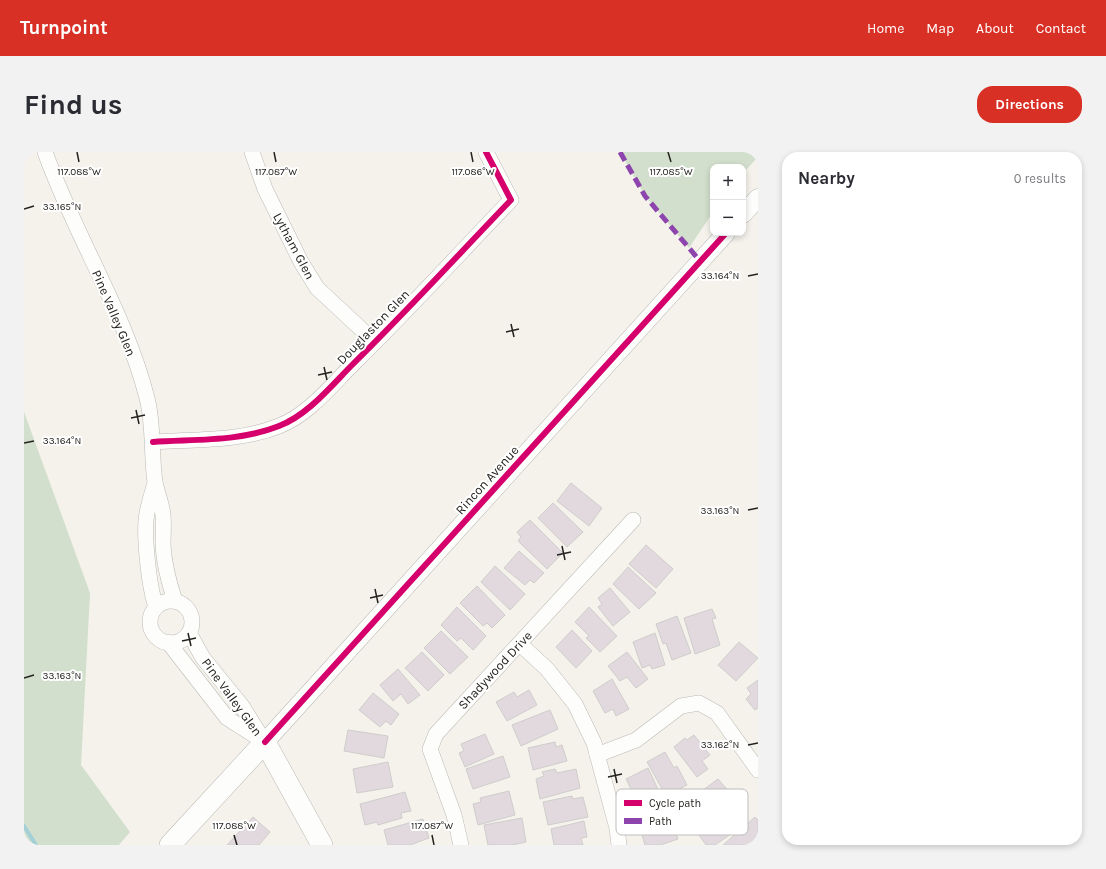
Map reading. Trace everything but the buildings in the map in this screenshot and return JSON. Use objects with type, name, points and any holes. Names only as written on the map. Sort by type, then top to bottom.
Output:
[{"type":"main road","name":"Rincon Avenue","points":[[170,845],[265,742]]},
{"type":"main road","points":[[265,742],[317,833],[322,845]]},
{"type":"street","name":"Pine Valley Glen","points":[[45,152],[90,259],[115,308],[136,362],[147,399],[153,442],[155,482],[163,514],[163,546],[168,579],[175,601]]},
{"type":"street","name":"Lytham Glen","points":[[252,152],[265,189],[301,262],[317,288],[375,342]]},
{"type":"street","name":"Douglaston Glen","points":[[153,442],[229,438],[257,434],[280,426],[307,409],[375,342],[511,200],[486,152]]},
{"type":"street","points":[[746,211],[758,198]]},
{"type":"street","name":"Rincon Avenue","points":[[265,742],[723,236]]},
{"type":"street","name":"Pine Valley Glen","points":[[155,482],[146,514],[150,586],[156,607],[150,619],[152,631],[156,637],[168,642],[227,718],[265,742]]},
{"type":"street","name":"Shadywood Drive","points":[[461,845],[454,815],[430,749],[436,734],[633,520]]},
{"type":"street","points":[[156,607],[164,602],[175,601],[187,608],[190,613],[192,627],[189,633],[180,641],[168,642]]},
{"type":"street","name":"Pine Valley Glen","points":[[189,633],[203,658],[242,706],[265,742]]},
{"type":"street","points":[[520,644],[547,669],[575,704],[594,743],[616,824]]},
{"type":"street","points":[[597,755],[636,740],[681,706],[700,703],[717,713],[758,770]]},
{"type":"street","points":[[618,835],[619,845]]},
{"type":"green space","points":[[620,152],[758,152],[758,157],[746,170],[746,164],[710,164],[710,216],[689,248],[645,196]]},
{"type":"green space","points":[[24,412],[90,593],[81,765],[130,832],[119,845],[24,845]]},
{"type":"waterway","points":[[24,826],[36,845]]},
{"type":"marked path","points":[[620,152],[645,196],[700,261]]},
{"type":"cycle path","points":[[153,442],[216,439],[248,435],[264,431],[290,421],[300,415],[319,399],[511,200],[486,152]]},
{"type":"cycle path","points":[[265,742],[723,236]]}]
